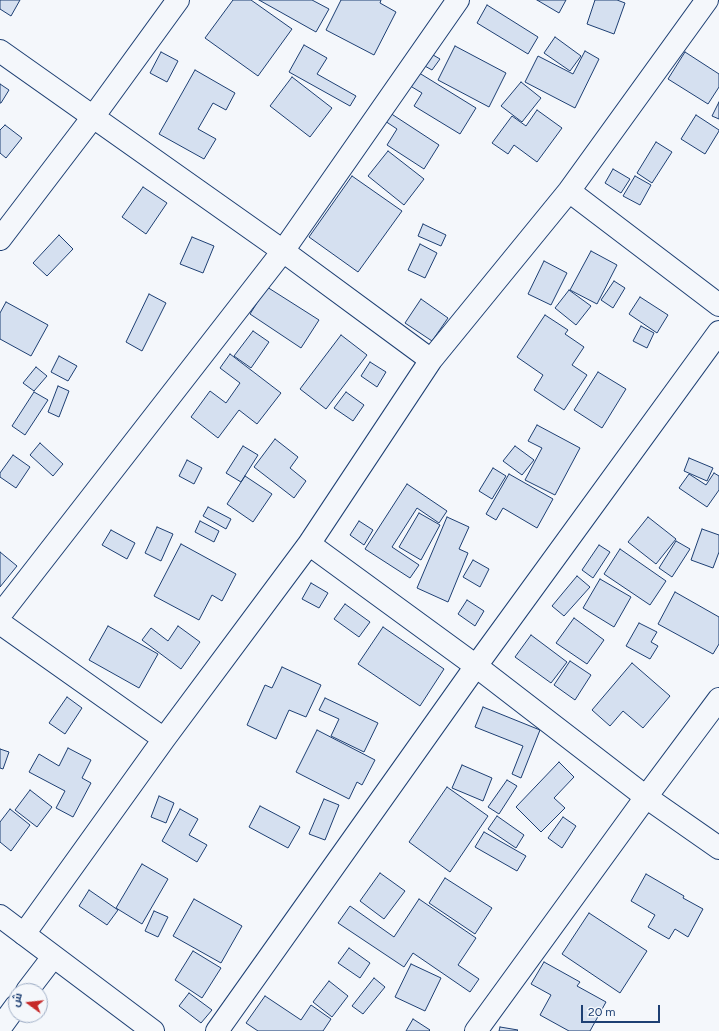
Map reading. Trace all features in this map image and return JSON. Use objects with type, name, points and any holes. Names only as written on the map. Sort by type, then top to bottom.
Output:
[{"type":"street","points":[[0,239],[93,117],[178,0]]},
{"type":"street","points":[[0,615],[283,251],[458,0]]},
{"type":"street","points":[[24,934],[164,739],[309,544],[431,360],[569,191],[707,0]]},
{"type":"street","points":[[0,51],[283,251],[431,360]]},
{"type":"street","points":[[569,191],[719,306]]},
{"type":"street","points":[[217,1031],[476,666],[719,332]]},
{"type":"street","points":[[309,544],[476,666],[646,797],[719,848]]},
{"type":"street","points":[[0,623],[164,739]]},
{"type":"street","points":[[476,1031],[719,699]]},
{"type":"street","points":[[0,916],[153,1031]]},
{"type":"street","points":[[33,983],[52,956]]},
{"type":"street","points":[[0,1028],[8,1017]]},
{"type":"building","points":[[0,0],[20,0],[11,16],[0,9]]},
{"type":"building","points":[[233,0],[251,0],[292,29],[258,76],[205,38]]},
{"type":"building","points":[[259,0],[312,0],[329,9],[316,32]]},
{"type":"building","points":[[341,0],[381,0],[380,3],[396,12],[374,55],[326,30]]},
{"type":"building","points":[[537,0],[566,0],[559,13]]},
{"type":"building","points":[[595,0],[617,0],[625,3],[614,34],[587,24]]},
{"type":"building","points":[[487,5],[538,37],[528,54],[477,23]]},
{"type":"building","points":[[555,37],[581,56],[570,71],[544,53]]},
{"type":"building","points":[[304,45],[327,58],[317,74],[356,96],[350,106],[289,72]]},
{"type":"building","points":[[455,46],[506,73],[489,107],[438,80]]},
{"type":"building","points":[[421,48],[440,59],[432,70],[414,60]]},
{"type":"building","points":[[585,51],[599,59],[575,108],[525,82],[538,56],[573,74]]},
{"type":"building","points":[[161,52],[178,61],[167,82],[150,73]]},
{"type":"building","points":[[685,52],[719,74],[719,87],[708,104],[668,79]]},
{"type":"building","points":[[195,70],[235,93],[226,110],[213,103],[198,129],[216,139],[204,159],[159,134]]},
{"type":"building","points":[[416,71],[476,108],[460,134],[414,106],[422,93],[407,84]]},
{"type":"building","points":[[292,77],[332,108],[310,137],[270,106]]},
{"type":"building","points":[[521,82],[541,98],[522,122],[501,106]]},
{"type":"building","points":[[0,84],[9,90],[1,103],[0,103]]},
{"type":"building","points":[[719,102],[719,119],[712,116]]},
{"type":"building","points":[[537,110],[562,128],[537,162],[514,145],[508,154],[492,143],[512,116],[526,126]]},
{"type":"building","points":[[387,111],[439,145],[424,169],[387,145],[397,129],[382,119]]},
{"type":"building","points":[[696,115],[719,130],[705,154],[681,139]]},
{"type":"building","points":[[5,125],[22,138],[6,158],[0,153],[0,130]]},
{"type":"building","points":[[656,142],[672,152],[652,183],[637,173]]},
{"type":"building","points":[[388,151],[424,179],[404,205],[368,176]]},
{"type":"building","points":[[613,169],[630,179],[621,193],[605,183]]},
{"type":"building","points":[[352,176],[402,211],[358,272],[309,237]]},
{"type":"building","points":[[635,176],[651,185],[640,205],[623,196]]},
{"type":"building","points":[[143,187],[167,203],[146,234],[122,217]]},
{"type":"building","points":[[423,224],[446,235],[441,246],[418,236]]},
{"type":"building","points":[[59,235],[73,249],[47,276],[33,263]]},
{"type":"building","points":[[192,237],[214,246],[203,273],[180,264]]},
{"type":"building","points":[[420,244],[437,253],[425,278],[408,270]]},
{"type":"building","points":[[591,251],[617,265],[597,304],[570,290]]},
{"type":"building","points":[[544,261],[567,273],[551,305],[528,294]]},
{"type":"building","points":[[614,281],[625,288],[613,308],[601,300]]},
{"type":"building","points":[[267,287],[319,320],[301,348],[250,314]]},
{"type":"building","points":[[569,290],[591,306],[576,325],[555,308]]},
{"type":"building","points":[[149,294],[166,303],[142,351],[126,342]]},
{"type":"building","points":[[640,297],[668,315],[657,333],[629,314]]},
{"type":"building","points":[[421,299],[448,318],[432,341],[405,323]]},
{"type":"building","points":[[6,302],[48,325],[31,356],[0,339],[0,313]]},
{"type":"building","points":[[545,315],[568,330],[565,334],[584,347],[572,365],[587,375],[564,410],[534,390],[543,375],[517,357]]},
{"type":"building","points":[[641,326],[654,333],[647,348],[633,341]]},
{"type":"building","points":[[253,331],[269,342],[251,368],[234,356]]},
{"type":"building","points":[[341,335],[367,355],[326,409],[300,389]]},
{"type":"building","points":[[230,354],[281,393],[257,424],[239,410],[218,438],[191,417],[210,391],[226,403],[240,383],[220,368]]},
{"type":"building","points":[[59,356],[77,366],[68,381],[51,372]]},
{"type":"building","points":[[370,362],[386,372],[377,387],[361,376]]},
{"type":"building","points":[[36,367],[47,376],[34,391],[23,383]]},
{"type":"building","points":[[598,372],[626,389],[602,428],[574,410]]},
{"type":"building","points":[[58,386],[69,391],[59,417],[48,412]]},
{"type":"building","points":[[34,392],[48,400],[25,435],[12,426]]},
{"type":"building","points":[[346,392],[364,405],[353,421],[334,408]]},
{"type":"building","points":[[537,425],[580,448],[555,495],[525,480],[542,448],[528,441]]},
{"type":"building","points":[[275,439],[298,457],[290,468],[306,481],[294,498],[254,467]]},
{"type":"building","points":[[40,443],[63,464],[53,476],[30,455]]},
{"type":"building","points":[[243,446],[258,455],[241,482],[226,473]]},
{"type":"building","points":[[515,446],[534,460],[522,475],[503,461]]},
{"type":"building","points":[[13,455],[30,467],[16,488],[0,477],[0,473]]},
{"type":"building","points":[[689,458],[713,468],[707,481],[684,471]]},
{"type":"building","points":[[187,460],[202,468],[194,484],[179,476]]},
{"type":"building","points":[[493,468],[506,476],[492,499],[479,491]]},
{"type":"building","points":[[714,473],[719,476],[719,490],[707,507],[679,488],[689,474],[706,485]]},
{"type":"building","points":[[509,474],[553,499],[537,528],[503,508],[496,520],[486,514]]},
{"type":"building","points":[[245,476],[272,494],[253,522],[227,504]]},
{"type":"building","points":[[407,484],[447,511],[439,523],[417,508],[392,547],[419,565],[410,578],[365,549]]},
{"type":"building","points":[[208,507],[231,519],[226,529],[203,516]]},
{"type":"building","points":[[419,513],[440,525],[421,560],[399,547]]},
{"type":"building","points":[[447,517],[469,527],[459,549],[468,553],[448,602],[417,588]]},
{"type":"building","points":[[648,517],[676,539],[656,564],[628,542]]},
{"type":"building","points":[[200,521],[219,531],[214,542],[195,532]]},
{"type":"building","points":[[359,521],[373,530],[364,545],[350,535]]},
{"type":"building","points":[[157,527],[173,534],[161,561],[145,553]]},
{"type":"building","points":[[702,529],[719,535],[719,552],[713,568],[691,560]]},
{"type":"building","points":[[111,530],[135,543],[127,559],[102,545]]},
{"type":"building","points":[[676,541],[690,549],[672,577],[659,568]]},
{"type":"building","points":[[181,544],[236,574],[222,601],[212,595],[199,620],[154,596]]},
{"type":"building","points":[[599,545],[610,552],[593,578],[582,570]]},
{"type":"building","points":[[620,549],[666,581],[650,605],[604,574]]},
{"type":"building","points":[[0,552],[17,566],[0,587]]},
{"type":"building","points":[[473,560],[489,569],[480,587],[463,577]]},
{"type":"building","points":[[577,576],[590,587],[564,616],[552,606]]},
{"type":"building","points":[[600,579],[631,597],[614,627],[583,608]]},
{"type":"building","points":[[311,583],[328,593],[319,608],[302,599]]},
{"type":"building","points":[[675,592],[719,617],[719,644],[713,654],[658,624]]},
{"type":"building","points":[[467,600],[484,611],[475,626],[458,614]]},
{"type":"building","points":[[345,604],[370,622],[359,637],[334,619]]},
{"type":"building","points":[[574,618],[604,640],[587,664],[556,643]]},
{"type":"building","points":[[639,623],[657,632],[651,642],[658,646],[650,659],[626,646]]},
{"type":"building","points":[[108,626],[158,654],[139,688],[89,660]]},
{"type":"building","points":[[178,626],[200,642],[181,669],[142,640],[151,628],[168,641]]},
{"type":"building","points":[[383,627],[444,669],[420,706],[358,664]]},
{"type":"building","points":[[531,635],[567,662],[551,683],[515,657]]},
{"type":"building","points":[[570,661],[591,675],[575,700],[554,685]]},
{"type":"building","points":[[632,663],[670,696],[643,728],[623,711],[610,726],[592,710]]},
{"type":"building","points":[[282,667],[321,685],[306,717],[289,710],[276,739],[247,725],[265,685],[272,688]]},
{"type":"building","points":[[67,697],[82,708],[65,734],[49,723]]},
{"type":"building","points":[[325,698],[378,723],[364,752],[331,736],[339,719],[319,710]]},
{"type":"building","points":[[483,707],[540,730],[521,778],[512,774],[523,746],[475,727]]},
{"type":"building","points":[[317,730],[375,760],[362,785],[357,782],[349,799],[296,772]]},
{"type":"building","points":[[68,748],[91,760],[82,778],[91,783],[73,817],[56,808],[65,791],[29,772],[39,754],[59,766]]},
{"type":"building","points":[[0,749],[9,752],[3,769],[0,768]]},
{"type":"building","points":[[559,762],[574,777],[554,798],[565,808],[541,832],[516,807]]},
{"type":"building","points":[[462,765],[492,778],[483,801],[452,788]]},
{"type":"building","points":[[507,780],[517,786],[499,814],[488,807]]},
{"type":"building","points":[[447,787],[488,816],[450,872],[409,842]]},
{"type":"building","points":[[30,790],[52,807],[37,827],[15,810]]},
{"type":"building","points":[[159,796],[174,803],[166,823],[151,817]]},
{"type":"building","points":[[324,799],[339,805],[325,840],[309,834]]},
{"type":"building","points":[[260,806],[300,827],[288,848],[249,827]]},
{"type":"building","points":[[10,809],[30,825],[11,851],[0,842],[0,822]]},
{"type":"building","points":[[180,809],[198,819],[189,835],[207,845],[197,862],[162,841]]},
{"type":"building","points":[[497,816],[524,835],[516,848],[488,829]]},
{"type":"building","points":[[563,817],[576,826],[562,848],[548,838]]},
{"type":"building","points":[[484,832],[526,856],[517,871],[475,847]]},
{"type":"building","points":[[142,864],[168,879],[142,924],[116,908]]},
{"type":"building","points":[[380,873],[405,891],[384,919],[360,901]]},
{"type":"building","points":[[646,874],[703,909],[688,937],[675,929],[669,939],[648,927],[655,915],[631,901]]},
{"type":"building","points":[[445,878],[492,908],[475,934],[429,903]]},
{"type":"building","points":[[89,890],[118,910],[107,925],[79,906]]},
{"type":"building","points":[[194,899],[242,926],[221,963],[173,936]]},
{"type":"building","points":[[419,899],[476,938],[458,965],[479,979],[470,992],[413,953],[404,967],[338,923],[350,906],[394,937]]},
{"type":"building","points":[[154,911],[168,917],[158,937],[145,931]]},
{"type":"building","points":[[589,913],[647,951],[620,993],[562,954]]},
{"type":"building","points":[[349,948],[370,963],[360,978],[338,963]]},
{"type":"building","points":[[193,951],[221,968],[202,998],[175,980]]},
{"type":"building","points":[[544,962],[580,982],[577,986],[606,1002],[590,1031],[569,1031],[540,1015],[551,995],[531,984]]},
{"type":"building","points":[[411,964],[441,978],[425,1011],[395,997]]},
{"type":"building","points":[[374,978],[385,987],[363,1014],[352,1006]]},
{"type":"building","points":[[329,981],[348,996],[332,1017],[313,1002]]},
{"type":"building","points":[[189,993],[212,1010],[201,1023],[179,1006]]},
{"type":"building","points":[[265,996],[301,1020],[311,1005],[331,1019],[323,1031],[258,1031],[246,1023]]},
{"type":"building","points":[[413,1019],[430,1030],[406,1031]]},
{"type":"building","points":[[500,1027],[518,1030],[499,1031]]}]
